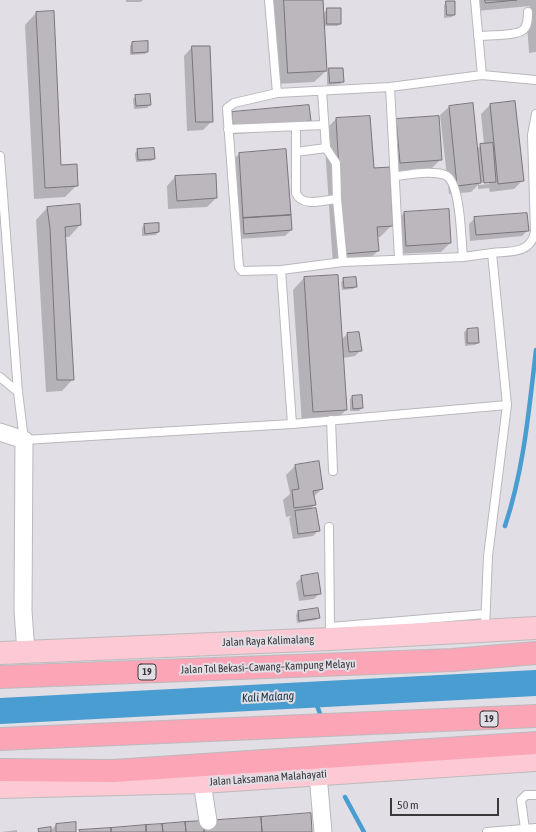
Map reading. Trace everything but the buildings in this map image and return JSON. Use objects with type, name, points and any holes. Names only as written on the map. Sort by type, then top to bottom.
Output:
[{"type":"highway","name":"Jalan Tol Bekasi–Cawang–Kampung Melayu","points":[[0,677],[453,660],[536,653]]},
{"type":"highway","name":"19","points":[[0,739],[536,716]]},
{"type":"highway","points":[[0,770],[113,771],[536,743]]},
{"type":"main road","name":"Jalan Raya Kalimalang","points":[[0,653],[485,622],[536,628]]},
{"type":"main road","name":"Jalan Laksamana Malahayati","points":[[0,787],[202,782],[536,760]]},
{"type":"street","points":[[0,432],[24,440],[23,611],[26,652]]},
{"type":"street","points":[[322,775],[323,832]]},
{"type":"street","points":[[202,782],[208,821]]},
{"type":"lane","points":[[269,0],[276,93]]},
{"type":"lane","points":[[475,0],[482,76]]},
{"type":"lane","points":[[478,36],[516,33],[524,30],[527,24],[528,12]]},
{"type":"lane","points":[[536,80],[482,76],[390,87],[276,93],[229,105],[226,108],[239,267],[242,271],[246,272],[281,270],[343,262],[463,256],[522,250],[533,240],[535,232],[532,135],[536,114]]},
{"type":"lane","points":[[390,87],[396,176],[399,258]]},
{"type":"lane","points":[[322,91],[326,148],[336,162],[337,199],[343,262]]},
{"type":"lane","points":[[228,129],[324,125]]},
{"type":"lane","points":[[296,126],[296,193],[298,198],[305,202],[337,199]]},
{"type":"lane","points":[[296,152],[326,148]]},
{"type":"lane","points":[[0,156],[18,392],[24,440],[292,424],[507,405]]},
{"type":"lane","points":[[396,176],[433,173],[446,175],[453,181],[458,203],[463,256]]},
{"type":"lane","points":[[485,622],[488,556],[507,405],[492,253]]},
{"type":"lane","points":[[281,270],[292,424]]},
{"type":"lane","points":[[0,377],[18,392]]},
{"type":"lane","points":[[331,420],[333,471]]},
{"type":"lane","points":[[329,527],[330,633]]},
{"type":"lane","points":[[524,829],[521,800],[526,795],[536,795]]},
{"type":"lane","points":[[487,832],[536,828]]},
{"type":"waterway","points":[[505,526],[512,504],[521,461],[536,350]]},
{"type":"waterway","name":"Kali Malang","points":[[0,711],[536,683]]},
{"type":"waterway","points":[[313,695],[322,719]]},
{"type":"waterway","points":[[345,797],[364,832]]}]
